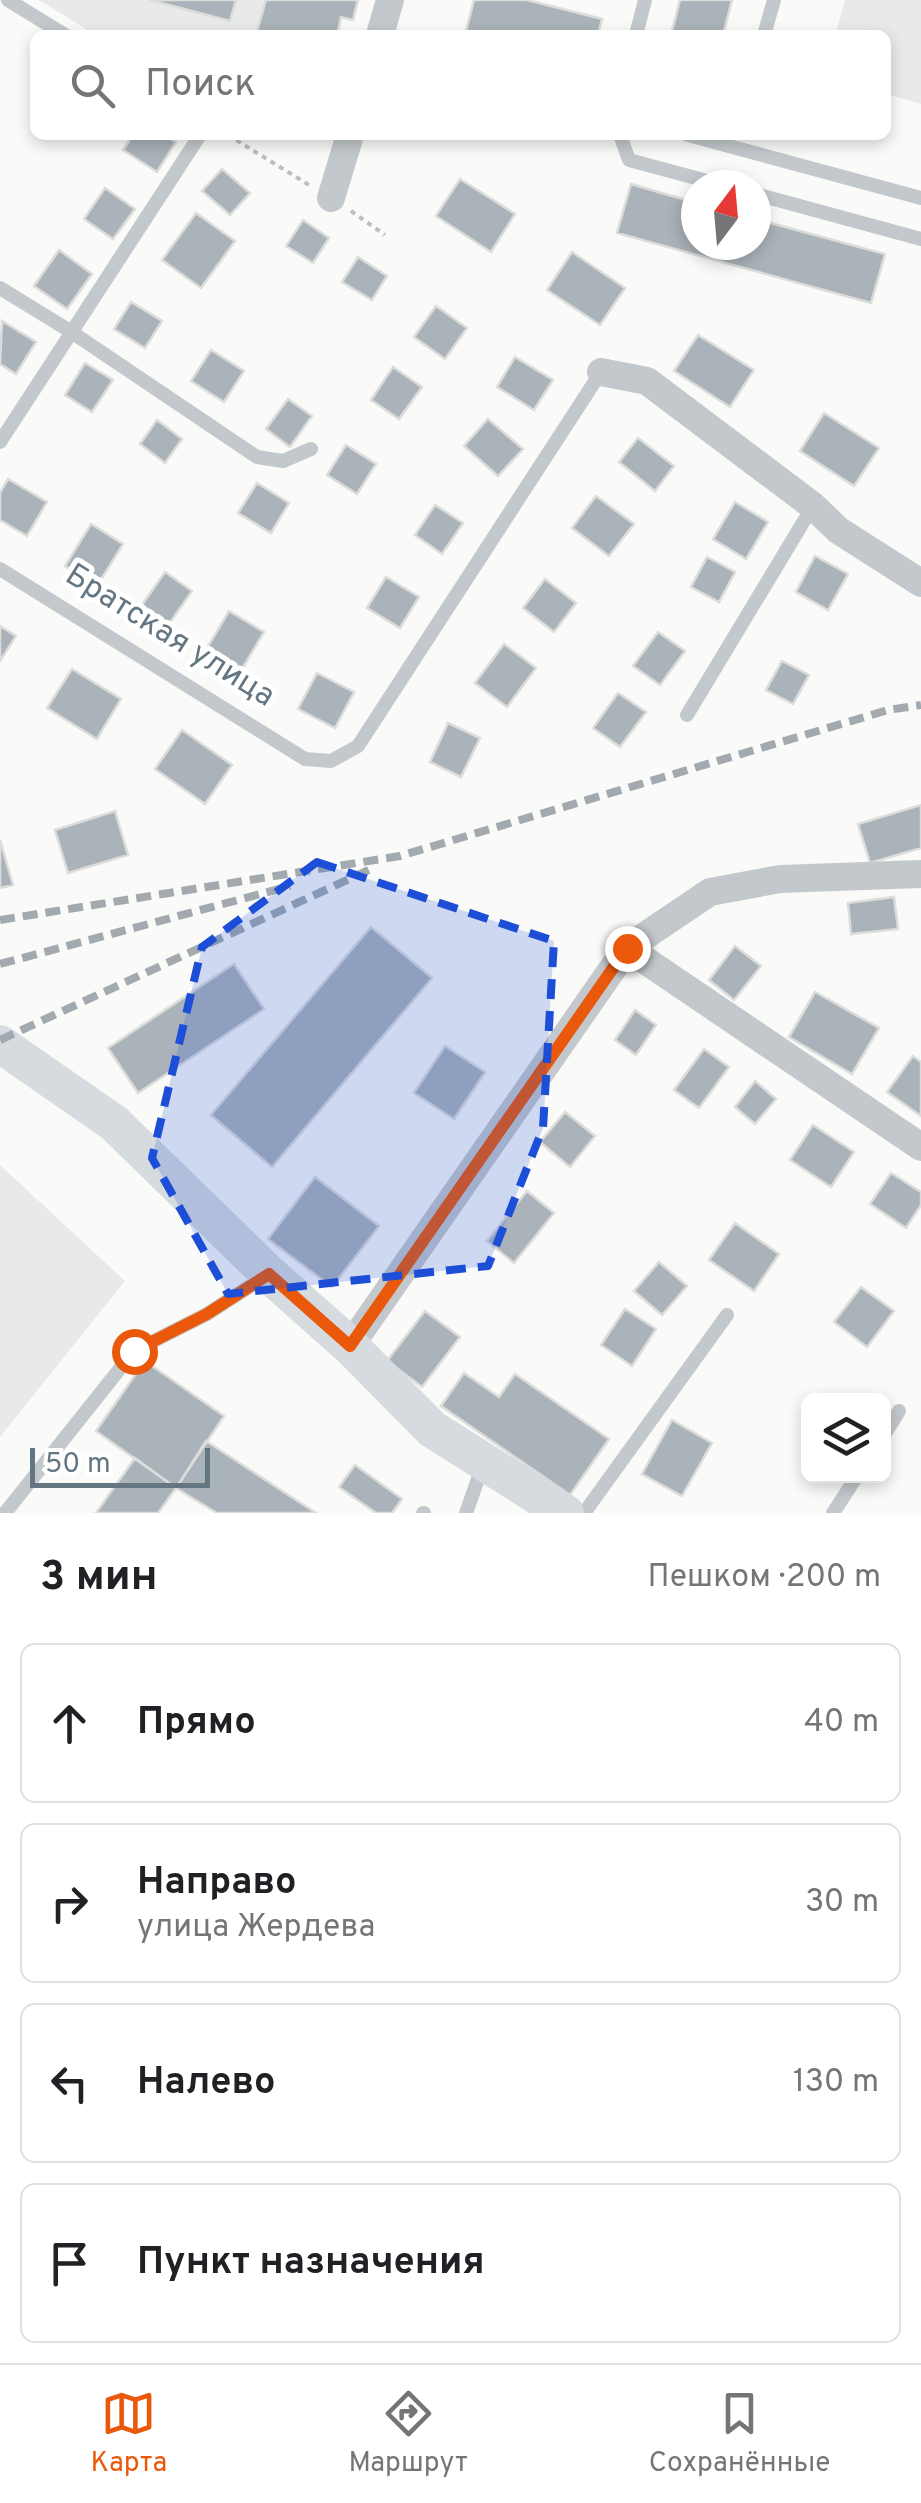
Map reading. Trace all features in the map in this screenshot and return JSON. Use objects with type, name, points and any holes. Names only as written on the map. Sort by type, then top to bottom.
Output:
[{"type":"main road","points":[[0,1044],[114,1123],[432,1428],[565,1513]]},
{"type":"street","points":[[381,30],[390,0]]},
{"type":"street","points":[[332,198],[349,140]]},
{"type":"street","points":[[601,372],[647,381],[813,506],[838,530],[921,582]]},
{"type":"street","points":[[350,1346],[627,948],[710,892],[780,879],[921,874]]},
{"type":"street","points":[[627,948],[921,1148]]},
{"type":"lane","points":[[8,0],[57,30]]},
{"type":"lane","points":[[637,30],[645,0]]},
{"type":"lane","points":[[765,30],[774,0]]},
{"type":"lane","points":[[0,442],[197,140]]},
{"type":"lane","points":[[622,140],[629,160],[681,174]]},
{"type":"lane","points":[[733,141],[921,198]]},
{"type":"lane","points":[[771,198],[921,238]]},
{"type":"lane","points":[[0,288],[70,330],[258,456],[283,461],[311,449]]},
{"type":"lane","name":"Братская улица","points":[[0,569],[305,759],[332,761],[358,746],[601,372]]},
{"type":"lane","points":[[687,715],[813,506]]},
{"type":"lane","points":[[5,1513],[134,1351],[207,1314],[269,1274]]},
{"type":"lane","points":[[584,1513],[727,1316]]},
{"type":"lane","points":[[891,1424],[899,1411]]},
{"type":"lane","points":[[466,1513],[484,1462]]},
{"type":"lane","points":[[833,1513],[853,1483]]},
{"type":"path","points":[[236,140],[385,234]]},
{"type":"highlighted area","points":[[317,862],[554,941],[543,1128],[488,1266],[228,1294],[152,1158],[202,947]]},
{"type":"shaded area","points":[[39,0],[358,0],[353,20],[341,17],[338,30],[88,30]]},
{"type":"shaded area","points":[[845,0],[921,0],[921,104],[891,95],[891,30],[836,30]]},
{"type":"shaded area","points":[[0,1165],[125,1281],[0,1437]]},
{"type":"building","points":[[150,0],[236,0],[230,21]]},
{"type":"building","points":[[266,0],[358,0],[353,20],[341,17],[338,30],[257,30]]},
{"type":"building","points":[[474,0],[527,0],[602,19],[599,30],[466,30]]},
{"type":"building","points":[[680,0],[732,0],[724,30],[672,30]]},
{"type":"building","points":[[130,140],[176,142],[157,172],[123,150]]},
{"type":"building","points":[[222,169],[250,193],[230,215],[202,191]]},
{"type":"building","points":[[460,179],[515,214],[491,252],[436,216]]},
{"type":"building","points":[[631,184],[681,199],[681,251],[617,233]]},
{"type":"building","points":[[105,188],[135,209],[113,239],[84,219]]},
{"type":"building","points":[[196,213],[235,241],[201,288],[162,260]]},
{"type":"building","points":[[303,220],[329,238],[313,263],[286,246]]},
{"type":"building","points":[[771,223],[885,254],[871,303],[715,260],[771,260]]},
{"type":"building","points":[[59,250],[92,274],[67,309],[34,286]]},
{"type":"building","points":[[572,252],[625,288],[600,325],[547,290]]},
{"type":"building","points":[[358,257],[387,276],[372,300],[342,282]]},
{"type":"building","points":[[131,302],[162,321],[145,348],[114,329]]},
{"type":"building","points":[[436,306],[467,328],[445,359],[414,337]]},
{"type":"building","points":[[2,321],[36,342],[16,374],[0,364]]},
{"type":"building","points":[[698,335],[754,370],[730,407],[674,371]]},
{"type":"building","points":[[211,350],[244,371],[224,402],[191,381]]},
{"type":"building","points":[[515,357],[553,380],[534,410],[497,387]]},
{"type":"building","points":[[85,363],[113,380],[92,412],[65,395]]},
{"type":"building","points":[[393,367],[422,387],[399,419],[371,400]]},
{"type":"building","points":[[288,399],[312,416],[290,447],[266,429]]},
{"type":"building","points":[[824,413],[879,448],[854,486],[800,451]]},
{"type":"building","points":[[488,419],[523,449],[498,476],[464,446]]},
{"type":"building","points":[[157,420],[182,439],[165,463],[140,444]]},
{"type":"building","points":[[638,438],[674,466],[655,491],[619,462]]},
{"type":"building","points":[[346,445],[376,464],[357,494],[327,475]]},
{"type":"building","points":[[8,479],[47,502],[27,536],[0,520],[0,493]]},
{"type":"building","points":[[257,483],[289,503],[271,533],[238,513]]},
{"type":"building","points":[[596,496],[634,524],[609,556],[572,528]]},
{"type":"building","points":[[735,502],[768,522],[746,559],[713,539]]},
{"type":"building","points":[[435,505],[463,523],[442,554],[415,535]]},
{"type":"building","points":[[91,524],[123,544],[97,586],[65,566]]},
{"type":"building","points":[[815,556],[848,574],[828,610],[796,592]]},
{"type":"building","points":[[707,557],[735,572],[719,602],[691,587]]},
{"type":"building","points":[[165,572],[192,591],[169,624],[142,605]]},
{"type":"building","points":[[386,577],[419,597],[400,628],[367,608]]},
{"type":"building","points":[[545,579],[576,603],[554,632],[523,608]]},
{"type":"building","points":[[229,611],[264,632],[242,669],[207,648]]},
{"type":"building","points":[[0,626],[16,636],[0,661]]},
{"type":"building","points":[[658,632],[685,651],[660,685],[633,666]]},
{"type":"building","points":[[504,644],[536,668],[507,707],[475,683]]},
{"type":"building","points":[[782,661],[809,675],[793,704],[766,690]]},
{"type":"building","points":[[72,669],[121,699],[97,739],[47,708]]},
{"type":"building","points":[[317,673],[354,692],[335,728],[298,709]]},
{"type":"building","points":[[618,693],[646,712],[620,747],[593,728]]},
{"type":"building","points":[[448,723],[480,738],[461,777],[430,762]]},
{"type":"building","points":[[182,730],[232,765],[205,804],[155,769]]},
{"type":"building","points":[[921,805],[921,848],[870,863],[858,824]]},
{"type":"building","points":[[115,811],[128,855],[68,873],[55,830]]},
{"type":"building","points":[[0,840],[13,885],[0,888]]},
{"type":"building","points":[[894,897],[898,929],[851,934],[848,903]]},
{"type":"building","points":[[371,927],[432,978],[272,1167],[211,1115]]},
{"type":"building","points":[[735,946],[761,966],[734,1000],[709,980]]},
{"type":"building","points":[[234,964],[264,1009],[138,1093],[108,1048]]},
{"type":"building","points":[[815,992],[879,1028],[852,1074],[789,1037]]},
{"type":"building","points":[[635,1010],[656,1025],[636,1055],[615,1040]]},
{"type":"building","points":[[445,1046],[485,1072],[454,1119],[414,1093]]},
{"type":"building","points":[[704,1049],[729,1067],[699,1108],[674,1090]]},
{"type":"building","points":[[913,1056],[921,1062],[921,1116],[887,1092]]},
{"type":"building","points":[[755,1081],[776,1099],[755,1124],[735,1107]]},
{"type":"building","points":[[565,1112],[595,1136],[570,1167],[540,1142]]},
{"type":"building","points":[[813,1125],[854,1152],[831,1187],[790,1160]]},
{"type":"building","points":[[891,1173],[921,1192],[921,1205],[906,1228],[870,1204]]},
{"type":"building","points":[[315,1177],[379,1226],[332,1287],[268,1239]]},
{"type":"building","points":[[527,1191],[554,1213],[514,1263],[487,1241]]},
{"type":"building","points":[[735,1223],[779,1254],[754,1291],[709,1260]]},
{"type":"building","points":[[659,1262],[687,1286],[662,1315],[634,1291]]},
{"type":"building","points":[[861,1287],[894,1311],[867,1347],[834,1322]]},
{"type":"building","points":[[625,1309],[656,1329],[632,1366],[601,1345]]},
{"type":"building","points":[[425,1311],[460,1337],[422,1387],[387,1361]]},
{"type":"building","points":[[145,1361],[224,1416],[176,1488],[96,1431]]},
{"type":"building","points":[[464,1373],[499,1397],[515,1374],[609,1439],[570,1495],[441,1406]]},
{"type":"building","points":[[672,1420],[712,1443],[682,1496],[642,1474]]},
{"type":"building","points":[[206,1441],[316,1513],[217,1513],[176,1488]]},
{"type":"building","points":[[135,1458],[176,1488],[158,1513],[96,1513]]},
{"type":"building","points":[[355,1465],[402,1499],[392,1513],[376,1513],[339,1487]]},
{"type":"railway","points":[[0,920],[400,856],[888,710],[921,705]]},
{"type":"railway","points":[[0,1040],[373,868]]},
{"type":"railway","points":[[0,964],[290,886]]},
{"type":"route","points":[[134,1351],[207,1314],[269,1274],[350,1346],[627,948]]}]
